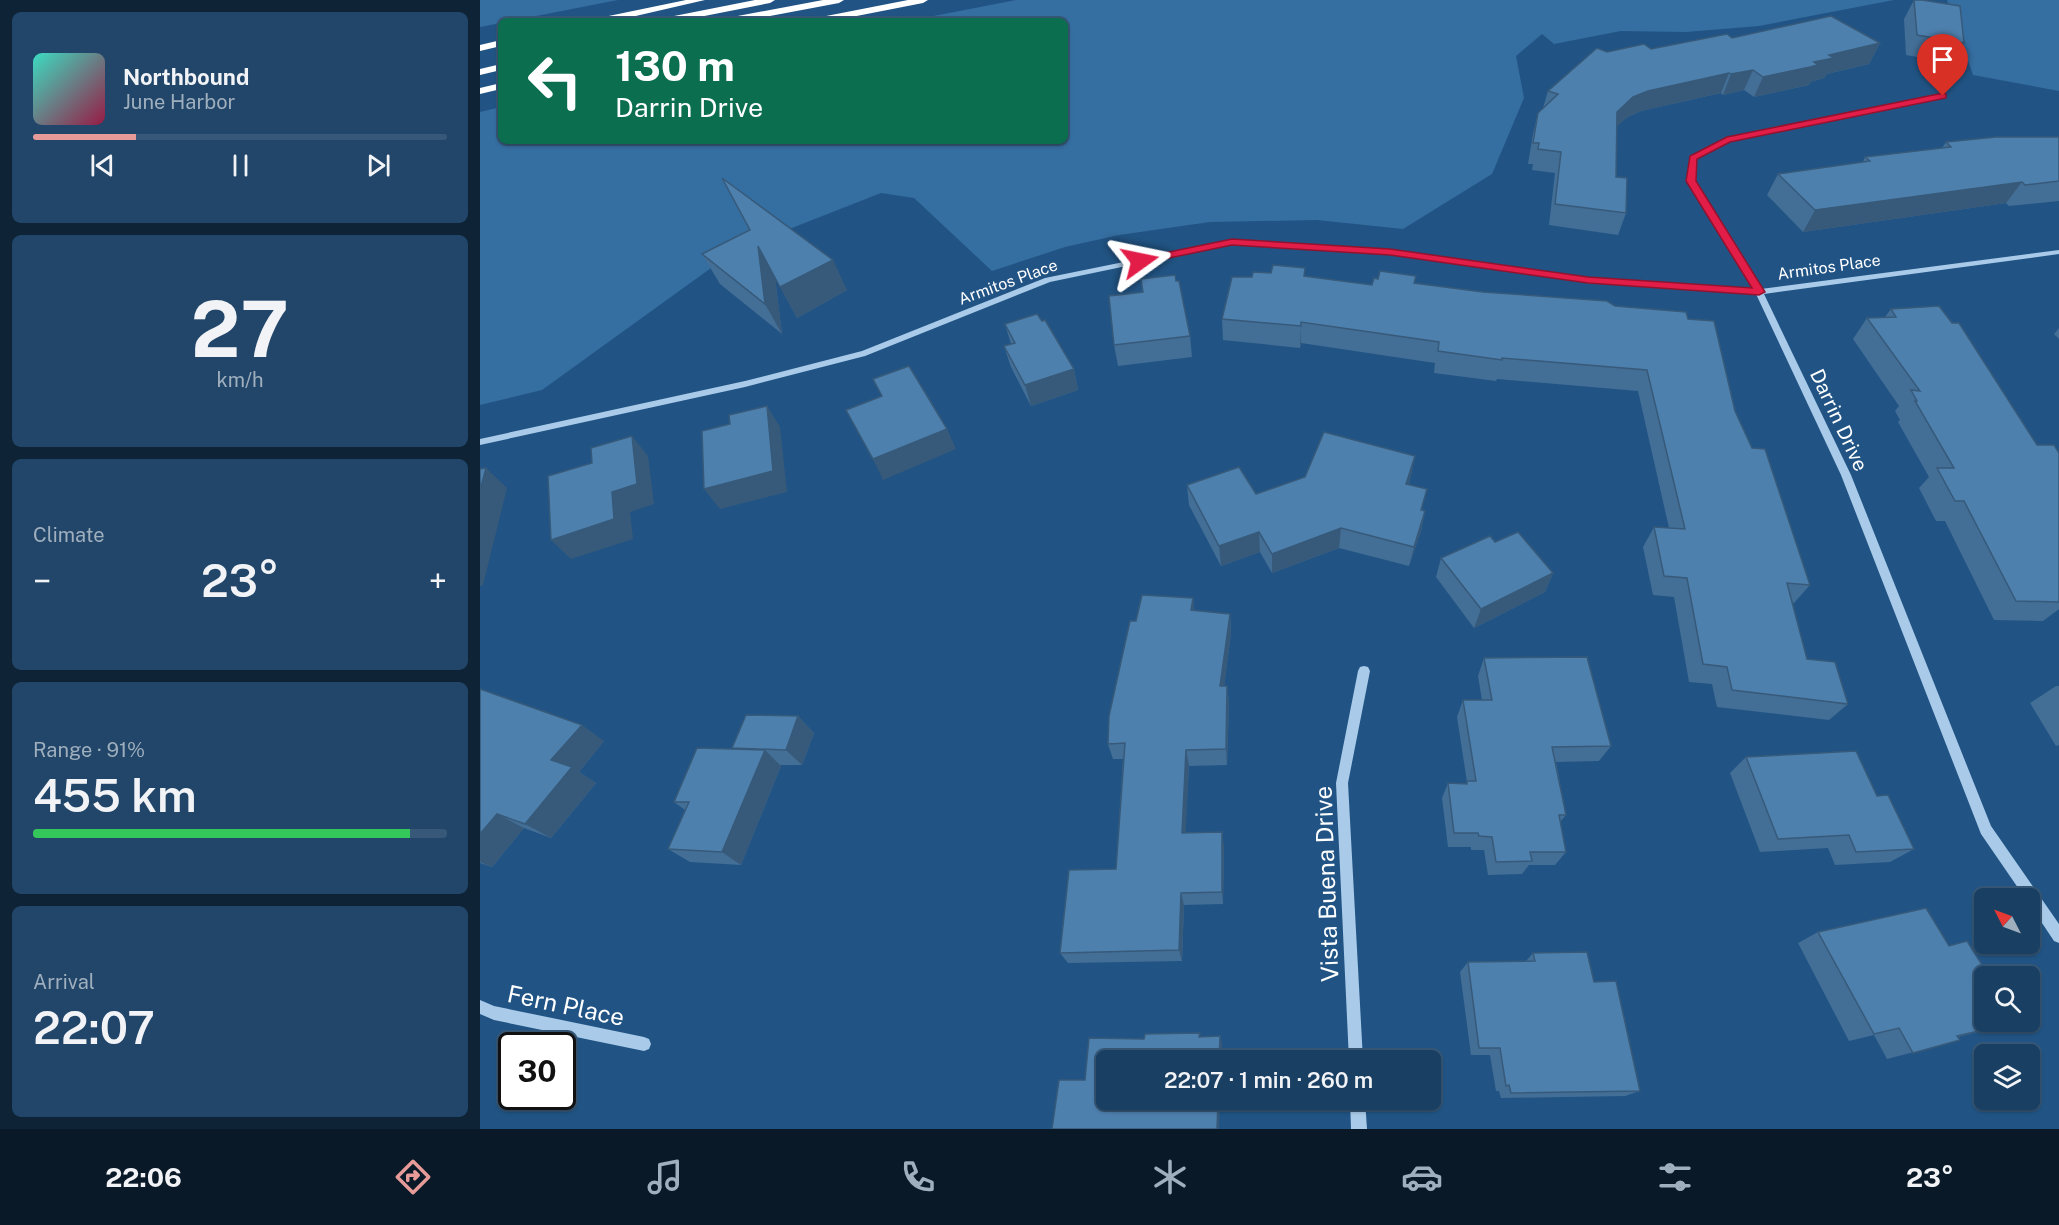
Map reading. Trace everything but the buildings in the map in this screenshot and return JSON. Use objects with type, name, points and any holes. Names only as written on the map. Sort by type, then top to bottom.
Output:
[{"type":"highway","points":[[613,18],[700,0]]},
{"type":"highway","points":[[679,18],[770,0]]},
{"type":"highway","points":[[743,18],[839,0]]},
{"type":"highway","points":[[831,18],[923,0]]},
{"type":"highway","points":[[480,48],[498,44]]},
{"type":"highway","points":[[480,60],[498,56]]},
{"type":"highway","points":[[480,72],[498,68]]},
{"type":"highway","points":[[480,91],[498,87]]},
{"type":"street","name":"Darrin Drive","points":[[1943,96],[1727,140],[1693,158],[1691,181],[1759,292],[1846,475],[1986,830],[2059,936]]},
{"type":"street","name":"Armitos Place","points":[[480,442],[720,390],[865,353],[1048,280],[1232,242],[1390,252],[1588,280],[1759,292],[2059,252]]},
{"type":"street","name":"Vista Buena Drive","points":[[1355,1050],[1342,783],[1364,671]]},
{"type":"street","name":"Fern Place","points":[[480,1007],[494,1013],[644,1044]]},
{"type":"street","points":[[1358,1110],[1359,1129]]},
{"type":"shaded area","points":[[480,0],[618,0],[526,18],[498,18],[498,23],[480,27]]},
{"type":"shaded area","points":[[1016,0],[1894,0],[1759,26],[1686,32],[1621,31],[1554,44],[1542,34],[1516,56],[1524,98],[1492,174],[1403,229],[1317,220],[1210,222],[1119,235],[1065,247],[992,271],[914,198],[881,193],[736,250],[542,390],[480,405],[480,112],[498,108],[498,144],[1068,144],[1068,18],[923,18]]},
{"type":"shaded area","points":[[1947,0],[2059,0],[2059,91],[1973,75]]},
{"type":"route","points":[[1140,261],[1232,242],[1390,252],[1588,280],[1759,292],[1691,181],[1693,158],[1727,140],[1943,96]]}]
